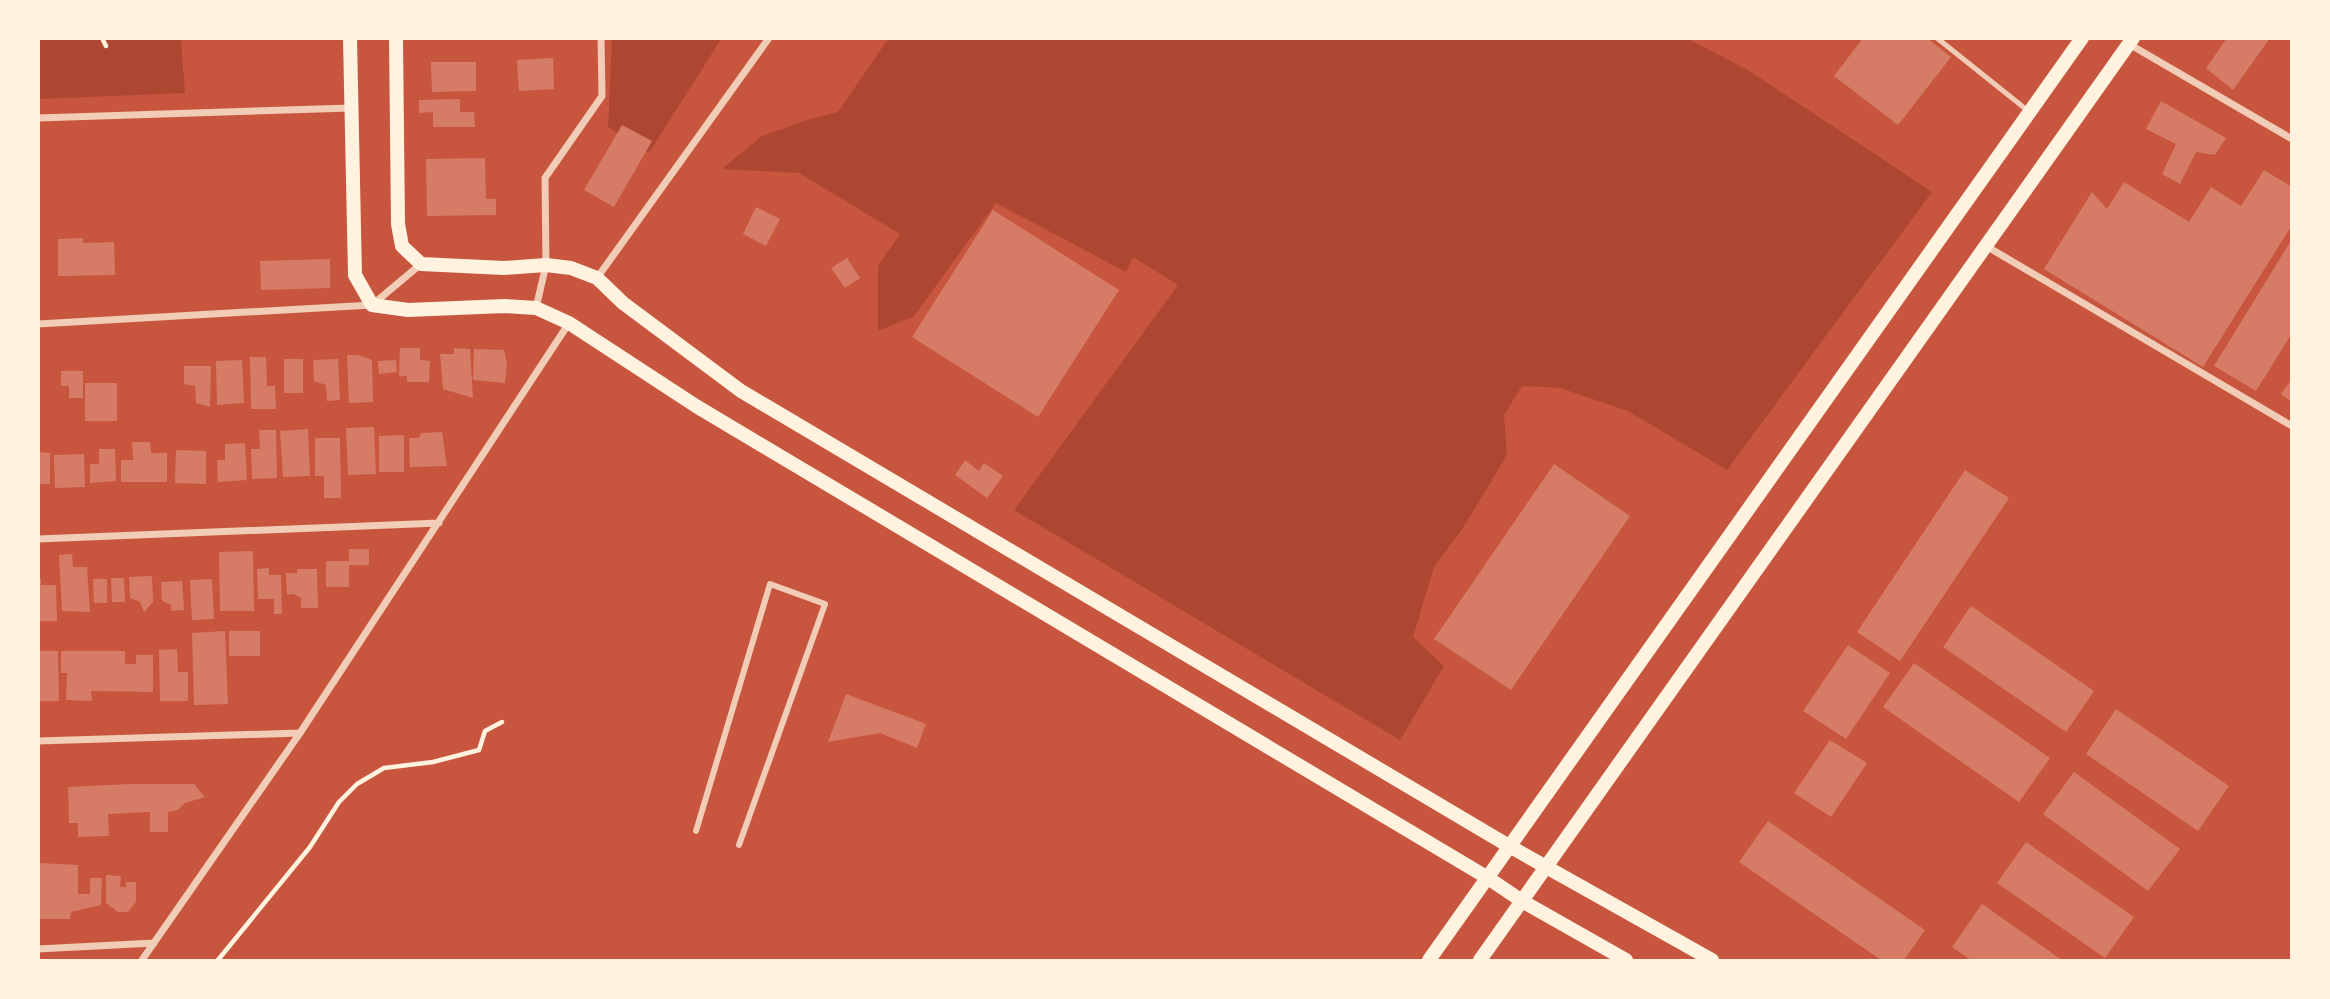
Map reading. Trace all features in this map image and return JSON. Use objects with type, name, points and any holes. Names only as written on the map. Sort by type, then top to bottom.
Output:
[{"type":"main road","points":[[350,38],[355,275],[372,304],[408,310],[505,306],[536,308],[569,323],[696,406],[1626,961]]},
{"type":"main road","points":[[396,38],[398,224],[402,246],[421,264],[504,268],[546,265],[571,268],[597,278],[623,303],[741,391],[1509,846],[1712,961]]},
{"type":"main road","points":[[1429,961],[2082,38]]},
{"type":"main road","points":[[1480,961],[2131,41]]},
{"type":"street","points":[[536,308],[546,265],[545,178],[602,96],[601,38]]},
{"type":"street","points":[[597,278],[769,38]]},
{"type":"street","points":[[2131,41],[2291,139]]},
{"type":"street","points":[[38,118],[351,107]]},
{"type":"street","points":[[1986,246],[2291,426]]},
{"type":"street","points":[[38,324],[372,304],[421,264]]},
{"type":"street","points":[[142,961],[300,733],[569,323]]},
{"type":"street","points":[[38,539],[439,523]]},
{"type":"street","points":[[696,831],[770,584],[825,604],[739,845]]},
{"type":"street","points":[[38,741],[300,733]]},
{"type":"street","points":[[38,949],[154,943]]},
{"type":"lane","points":[[1937,38],[2030,113]]},
{"type":"path","points":[[102,38],[106,46]]},
{"type":"path","points":[[218,961],[310,847],[339,802],[357,784],[384,768],[433,762],[479,750],[485,731],[502,722]]},
{"type":"shaded area","points":[[38,39],[181,39],[185,93],[39,99]]},
{"type":"shaded area","points":[[612,39],[721,39],[649,153],[608,127]]},
{"type":"shaded area","points":[[888,39],[1688,39],[1748,70],[1932,192],[1727,470],[1628,411],[1560,388],[1522,386],[1504,415],[1507,455],[1463,528],[1434,567],[1413,637],[1444,666],[1400,740],[1014,510],[1178,285],[1133,257],[1126,272],[996,203],[914,316],[878,331],[878,266],[900,234],[799,173],[722,169],[762,136],[838,112]]},
{"type":"building","points":[[1863,38],[1927,38],[1951,57],[1898,125],[1834,76]]},
{"type":"building","points":[[2227,38],[2270,38],[2233,90],[2206,68]]},
{"type":"building","points":[[553,58],[554,89],[519,91],[517,60]]},
{"type":"building","points":[[431,62],[476,62],[476,91],[432,92]]},
{"type":"building","points":[[460,99],[460,112],[474,112],[475,127],[433,127],[433,112],[419,113],[419,100]]},
{"type":"building","points":[[2161,101],[2226,138],[2215,155],[2196,152],[2180,184],[2162,174],[2176,144],[2146,129]]},
{"type":"building","points":[[622,125],[652,141],[614,207],[584,190]]},
{"type":"building","points":[[485,158],[486,199],[496,199],[496,215],[427,216],[426,159]]},
{"type":"building","points":[[2264,170],[2292,187],[2292,225],[2203,367],[2044,269],[2092,192],[2107,209],[2124,182],[2189,222],[2211,187],[2241,206]]},
{"type":"building","points":[[756,207],[780,219],[766,246],[743,234]]},
{"type":"building","points":[[993,210],[1119,290],[1038,417],[912,337]]},
{"type":"building","points":[[83,238],[83,243],[114,242],[115,275],[58,276],[58,239]]},
{"type":"building","points":[[2292,239],[2292,333],[2256,391],[2214,366]]},
{"type":"building","points":[[847,258],[860,278],[845,288],[831,268]]},
{"type":"building","points":[[330,259],[330,288],[261,290],[260,261]]},
{"type":"building","points":[[400,348],[420,348],[420,360],[430,361],[429,382],[407,382],[407,376],[399,376]]},
{"type":"building","points":[[454,348],[470,349],[473,398],[443,389],[440,354],[454,354]]},
{"type":"building","points":[[474,349],[504,350],[507,363],[505,383],[473,380]]},
{"type":"building","points":[[347,355],[358,355],[372,360],[373,402],[349,403]]},
{"type":"building","points":[[250,357],[266,357],[267,386],[275,386],[276,409],[251,409]]},
{"type":"building","points":[[284,359],[303,359],[303,393],[284,393]]},
{"type":"building","points":[[338,359],[340,400],[327,401],[326,385],[314,381],[313,360]]},
{"type":"building","points":[[242,360],[244,403],[217,405],[216,361]]},
{"type":"building","points":[[396,360],[397,372],[379,374],[378,361]]},
{"type":"building","points":[[184,366],[211,366],[210,407],[196,403],[195,386],[184,384]]},
{"type":"building","points":[[61,371],[83,371],[83,398],[69,398],[69,386],[61,386]]},
{"type":"building","points":[[2292,379],[2292,402],[2281,394]]},
{"type":"building","points":[[85,383],[117,383],[117,421],[85,421]]},
{"type":"building","points":[[374,427],[376,474],[348,475],[346,428]]},
{"type":"building","points":[[308,429],[310,476],[283,477],[280,431]]},
{"type":"building","points":[[259,430],[276,430],[277,478],[252,479],[251,449],[260,449]]},
{"type":"building","points":[[442,432],[447,466],[410,467],[409,438],[419,438],[421,433]]},
{"type":"building","points":[[404,435],[404,472],[379,472],[379,436]]},
{"type":"building","points":[[315,438],[340,438],[341,498],[324,498],[324,476],[315,476]]},
{"type":"building","points":[[132,442],[150,442],[151,453],[167,453],[167,482],[121,482],[121,460],[133,460]]},
{"type":"building","points":[[245,443],[247,480],[218,482],[217,460],[225,460],[225,444]]},
{"type":"building","points":[[99,449],[115,449],[116,481],[90,483],[90,464],[99,464]]},
{"type":"building","points":[[176,450],[206,451],[206,484],[175,483]]},
{"type":"building","points":[[38,452],[50,453],[50,484],[38,484]]},
{"type":"building","points":[[84,454],[85,487],[55,488],[54,455]]},
{"type":"building","points":[[965,460],[979,471],[984,463],[1003,476],[987,498],[955,475]]},
{"type":"building","points":[[1554,464],[1630,516],[1511,690],[1434,639]]},
{"type":"building","points":[[1965,470],[2009,498],[1900,661],[1857,632]]},
{"type":"building","points":[[349,549],[369,549],[369,565],[349,565],[349,587],[326,587],[326,561],[349,561]]},
{"type":"building","points":[[253,551],[254,611],[220,611],[219,552]]},
{"type":"building","points":[[72,554],[73,567],[87,567],[90,612],[62,611],[59,555]]},
{"type":"building","points":[[269,568],[269,575],[281,575],[282,614],[274,614],[274,599],[258,599],[257,569]]},
{"type":"building","points":[[297,569],[317,569],[318,608],[301,608],[301,598],[294,594],[287,595],[286,573],[297,573]]},
{"type":"building","points":[[152,576],[153,602],[144,612],[140,602],[130,598],[129,577]]},
{"type":"building","points":[[41,578],[41,585],[56,585],[57,621],[38,621],[38,579]]},
{"type":"building","points":[[111,578],[124,578],[125,602],[112,602]]},
{"type":"building","points":[[93,579],[107,579],[107,603],[94,603]]},
{"type":"building","points":[[212,579],[214,619],[192,620],[190,580]]},
{"type":"building","points":[[182,581],[184,610],[171,611],[171,605],[162,601],[161,582]]},
{"type":"building","points":[[1971,606],[2094,691],[2066,732],[1943,647]]},
{"type":"building","points":[[225,631],[228,704],[194,705],[192,633]]},
{"type":"building","points":[[229,631],[260,631],[260,656],[229,656]]},
{"type":"building","points":[[1848,645],[1890,673],[1846,739],[1803,711]]},
{"type":"building","points":[[177,649],[178,672],[188,672],[188,701],[160,701],[159,650]]},
{"type":"building","points":[[38,651],[58,651],[59,701],[38,701]]},
{"type":"building","points":[[61,651],[125,651],[125,664],[136,664],[136,655],[153,655],[153,692],[91,691],[92,701],[66,700],[67,673],[61,673]]},
{"type":"building","points":[[1914,663],[2050,758],[2019,802],[1883,707]]},
{"type":"building","points":[[846,694],[926,724],[917,748],[880,733],[828,742]]},
{"type":"building","points":[[2116,709],[2229,786],[2198,831],[2086,754]]},
{"type":"building","points":[[1830,740],[1867,763],[1831,817],[1794,793]]},
{"type":"building","points":[[2074,772],[2180,849],[2148,891],[2043,814]]},
{"type":"building","points":[[194,784],[205,797],[168,812],[168,832],[150,832],[150,812],[108,814],[109,836],[78,837],[78,823],[69,823],[68,787]]},
{"type":"building","points":[[1768,821],[1925,930],[1904,960],[1881,960],[1739,862]]},
{"type":"building","points":[[2026,842],[2134,917],[2105,958],[1997,883]]},
{"type":"building","points":[[39,863],[78,865],[78,894],[90,894],[90,878],[102,878],[101,905],[71,912],[70,919],[39,919]]},
{"type":"building","points":[[106,875],[121,876],[120,887],[126,887],[126,882],[136,882],[136,902],[128,912],[118,912],[106,903]]},
{"type":"building","points":[[1982,904],[2062,960],[1971,960],[1952,947]]}]
